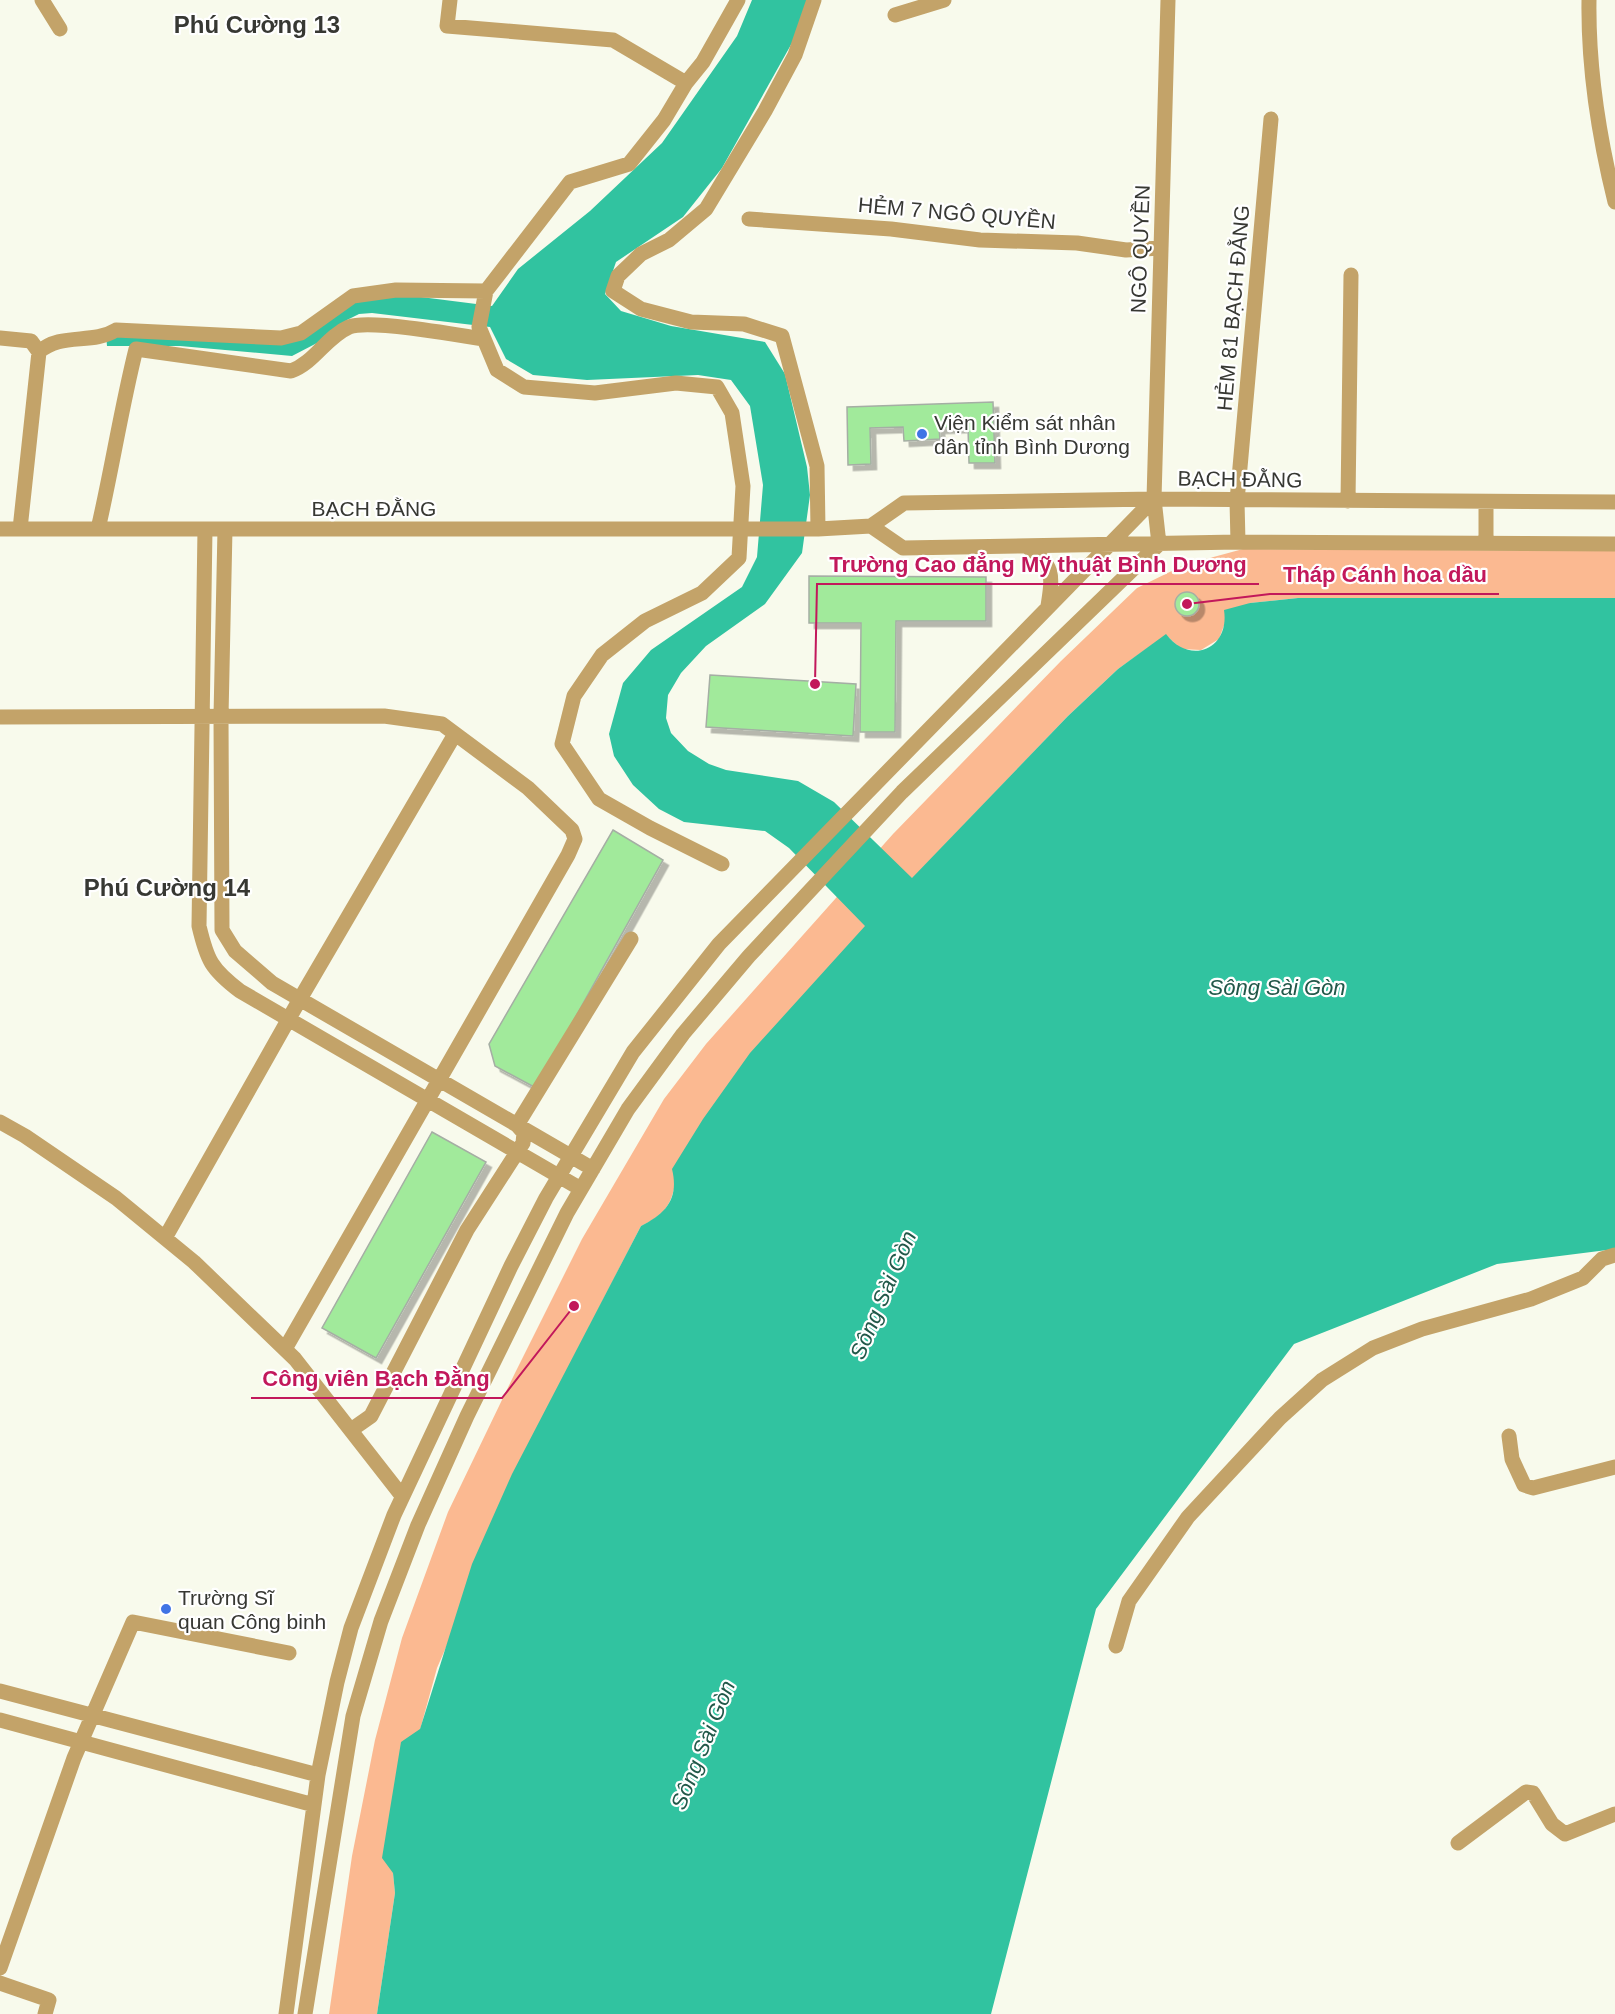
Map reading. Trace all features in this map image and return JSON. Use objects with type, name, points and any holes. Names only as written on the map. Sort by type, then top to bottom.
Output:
[{"type":"street","points":[[42,0],[60,29]]},
{"type":"street","points":[[450,0],[447,26],[613,40],[686,83]]},
{"type":"street","points":[[722,864],[650,828],[599,799],[562,744],[574,696],[602,655],[645,621],[702,592],[739,558],[745,530],[743,486],[732,413],[717,387],[676,383],[596,393],[525,387],[496,370],[481,333],[485,296],[570,182],[629,164],[664,120],[686,83],[703,62],[738,0]]},
{"type":"street","points":[[814,0],[795,55],[765,111],[706,209],[669,240],[641,255],[618,276],[613,291],[641,309],[651,312],[691,322],[744,324],[782,336],[817,466],[818,529],[871,526],[903,548],[1238,542],[1615,544]]},
{"type":"street","points":[[895,15],[944,0]]},
{"type":"street","name":"NGÔ QUYỀN","points":[[1159,544],[1154,499],[1168,0]]},
{"type":"street","points":[[1589,0],[1588,26],[1603,152],[1615,202]]},
{"type":"street","name":"HẺM 81 BẠCH ĐẰNG","points":[[1238,542],[1237,501],[1271,119]]},
{"type":"street","name":"HẺM 7 NGÔ QUYỀN","points":[[749,219],[836,224],[980,240],[1077,243],[1126,250],[1161,248]]},
{"type":"street","points":[[1348,501],[1351,275]]},
{"type":"street","points":[[39,352],[57,341],[104,337],[116,330],[252,338],[287,337],[301,333],[353,296],[386,290],[485,296]]},
{"type":"street","points":[[98,529],[111,472],[122,404],[136,349],[291,371],[310,362],[334,337],[351,326],[481,333]]},
{"type":"street","points":[[0,338],[31,341],[39,352],[20,529]]},
{"type":"street","points":[[286,2014],[317,1782],[337,1682],[351,1628],[371,1571],[402,1496],[511,1266],[559,1176],[633,1052],[719,944],[1048,606],[1112,545],[1154,499]]},
{"type":"street","name":"BẠCH ĐẰNG","points":[[871,526],[904,503],[1154,499],[1615,502]]},
{"type":"street","points":[[1486,502],[1486,543]]},
{"type":"street","name":"BẠCH ĐẰNG","points":[[0,529],[818,529]]},
{"type":"street","points":[[205,529],[200,926],[206,956],[221,976],[240,991],[581,1189]]},
{"type":"street","points":[[225,529],[221,716],[222,930],[235,951],[272,983],[593,1169]]},
{"type":"street","points":[[305,2014],[340,1794],[360,1695],[381,1621],[418,1525],[467,1416],[581,1189],[628,1109],[682,1034],[749,956],[902,792],[1159,544]]},
{"type":"street","points":[[1026,546],[1042,557],[1050,569],[1048,606]]},
{"type":"street","points":[[0,717],[384,716],[442,724],[528,788],[572,830],[575,839],[285,1349]]},
{"type":"street","points":[[165,1238],[288,1019],[455,734]]},
{"type":"street","points":[[517,1125],[631,939]]},
{"type":"street","points":[[0,1122],[25,1136],[116,1198],[194,1262],[285,1349],[402,1496]]},
{"type":"street","points":[[351,1430],[371,1416],[467,1230],[525,1138],[523,1130],[517,1125]]},
{"type":"street","points":[[1116,1646],[1129,1601],[1188,1517],[1280,1418],[1322,1380],[1373,1348],[1422,1329],[1531,1299],[1583,1278],[1602,1259],[1615,1255]]},
{"type":"street","points":[[1509,1436],[1512,1459],[1524,1485],[1533,1488],[1615,1467]]},
{"type":"street","points":[[0,1968],[48,1827],[92,1715],[133,1622],[289,1653]]},
{"type":"street","points":[[0,1691],[92,1715],[317,1782],[340,1794]]},
{"type":"street","points":[[0,1720],[314,1805]]},
{"type":"street","points":[[1458,1844],[1526,1792],[1533,1793],[1552,1824],[1565,1834],[1615,1814]]},
{"type":"street","points":[[0,1983],[49,2000],[45,2014]]},
{"type":"shaded area","points":[[1243,549],[1615,551],[1615,598],[1298,598],[1250,603],[1226,620],[1219,639],[1201,650],[1181,649],[1166,635],[1118,669],[1068,716],[912,879],[675,1184],[668,1205],[655,1218],[641,1226],[566,1372],[437,1668],[420,1730],[393,1873],[395,1893],[377,2014],[329,2014],[352,1856],[375,1740],[402,1638],[448,1512],[582,1239],[664,1099],[706,1044],[893,834],[1061,661],[1137,588],[1184,565]]},
{"type":"water","name":"Sông Sài Gòn","points":[[752,0],[809,0],[802,25],[722,168],[683,217],[616,262],[605,294],[621,311],[671,326],[765,342],[785,374],[807,467],[810,495],[802,553],[765,604],[706,646],[681,673],[668,695],[666,718],[671,733],[688,751],[709,764],[726,770],[798,781],[834,802],[912,878],[1068,716],[1118,669],[1166,634],[1176,644],[1186,649],[1196,651],[1206,649],[1221,635],[1224,610],[1250,603],[1298,598],[1615,598],[1615,1249],[1497,1264],[1294,1344],[1096,1609],[991,2014],[377,2014],[395,1893],[393,1873],[382,1858],[401,1742],[420,1729],[472,1564],[512,1474],[641,1226],[658,1216],[669,1204],[674,1188],[672,1169],[703,1119],[750,1053],[865,926],[789,848],[765,831],[684,822],[659,809],[633,785],[614,756],[609,734],[623,683],[651,650],[742,587],[757,557],[763,485],[750,406],[731,380],[698,375],[587,380],[533,375],[506,359],[490,327],[372,313],[359,314],[347,320],[317,343],[292,356],[180,346],[107,346],[106,334],[282,341],[367,296],[421,297],[492,306],[518,269],[590,211],[662,143],[737,36]]},
{"type":"building","name":"Viện Kiểm sát nhân dân tỉnh Bình Dương","points":[[993,402],[995,463],[969,463],[968,427],[939,428],[940,439],[904,441],[903,427],[870,428],[871,464],[848,465],[847,407]]},
{"type":"building","points":[[809,576],[986,577],[986,621],[896,621],[895,732],[860,732],[861,623],[809,623]]},
{"type":"building","points":[[1187,592],[1195,596],[1199,604],[1195,612],[1187,616],[1179,612],[1175,604],[1179,596]]},
{"type":"building","points":[[710,675],[856,684],[853,736],[706,727]]},
{"type":"building","points":[[613,830],[663,860],[536,1088],[495,1066],[489,1044]]},
{"type":"building","points":[[432,1132],[486,1162],[376,1358],[322,1328]]},
{"type":"place","name":"Viện Kiểm sát nhân dân tỉnh Bình Dương","points":[[922,434]]},
{"type":"place","name":"Tháp Cánh hoa dầu","points":[[1187,604]]},
{"type":"place","name":"Trường Cao đẳng Mỹ thuật Bình Dương","points":[[815,684]]},
{"type":"place","name":"Công viên Bạch Đằng","points":[[574,1306]]},
{"type":"place","name":"Trường Sĩ quan Công binh","points":[[166,1609]]},
{"type":"district","name":"Phú Cường 13","points":[[257,24]]},
{"type":"district","name":"Phú Cường 14","points":[[167,887]]}]
